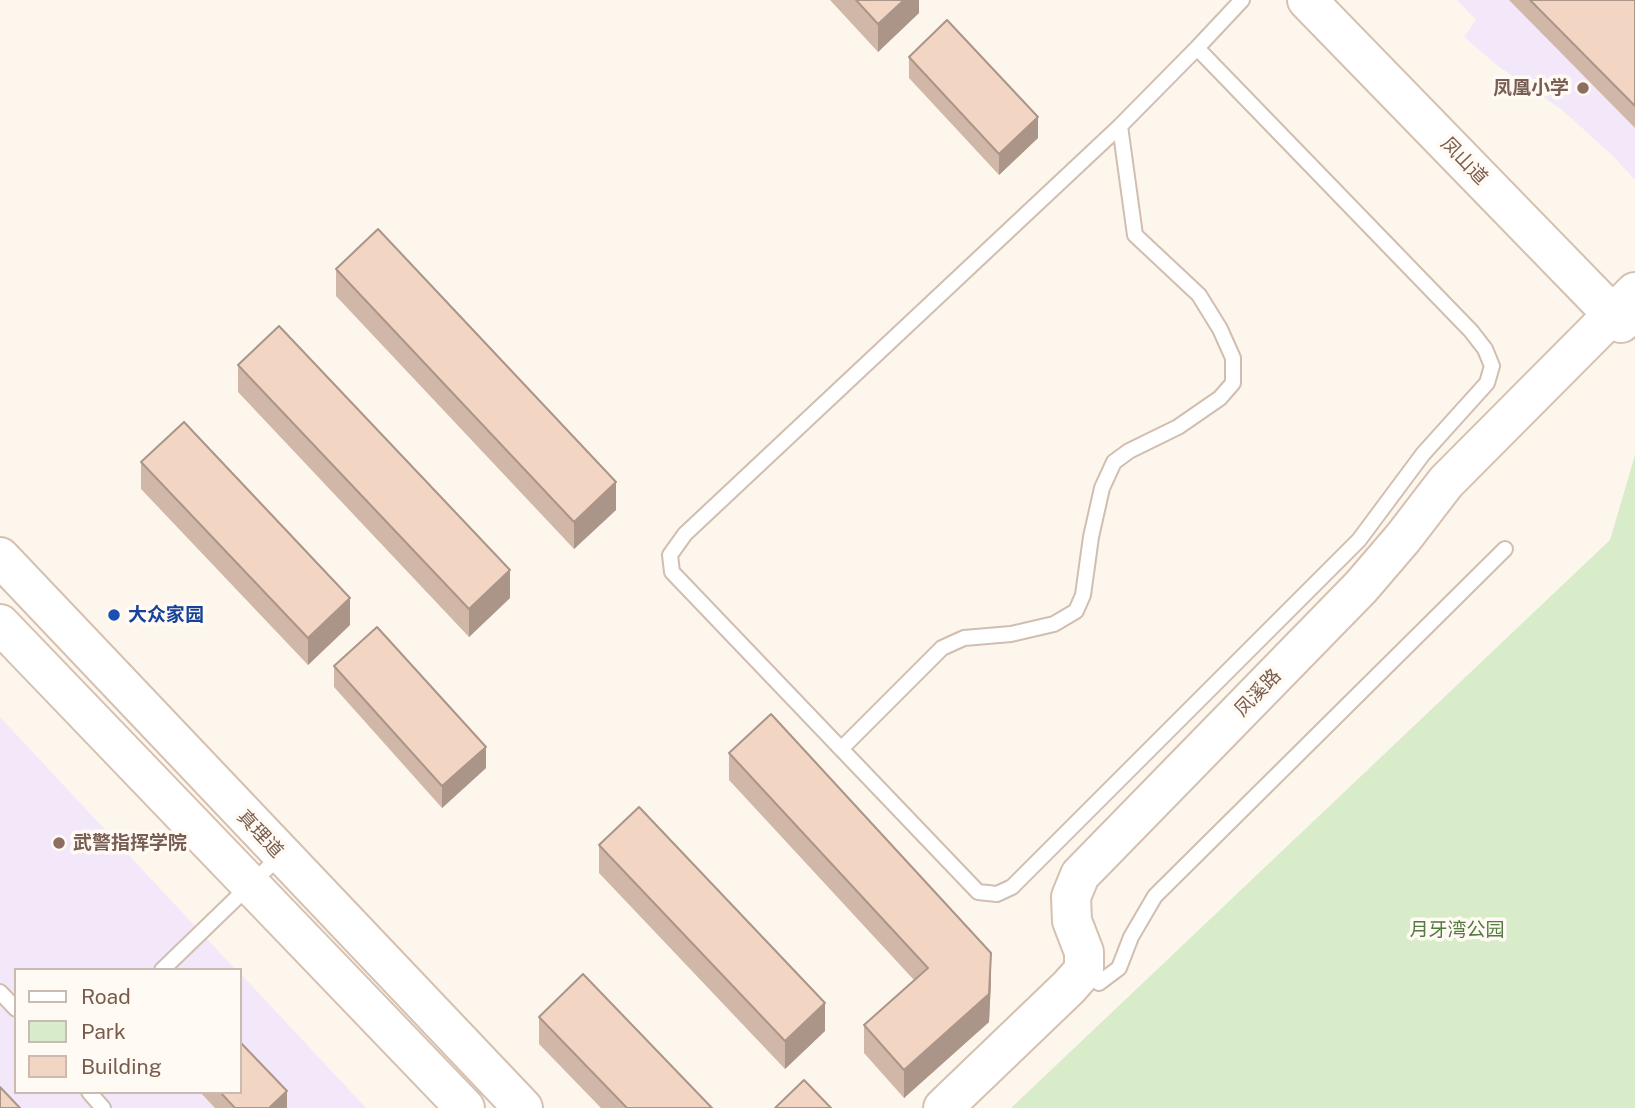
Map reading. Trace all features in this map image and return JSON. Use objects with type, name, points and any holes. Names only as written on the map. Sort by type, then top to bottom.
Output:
[{"type":"street","name":"凤山道","points":[[1307,0],[1626,309]]},
{"type":"street","name":"凤山道","points":[[1331,0],[1626,309]]},
{"type":"street","name":"凤溪路","points":[[1099,983],[1105,963],[1101,944],[1087,913],[1087,895],[1098,880],[1114,860],[1377,592],[1453,499],[1626,309]]},
{"type":"street","name":"凤溪路","points":[[943,1108],[1084,970],[1084,952],[1072,921],[1071,897],[1080,875],[1361,587],[1446,482],[1626,309]]},
{"type":"street","name":"真理道","points":[[0,557],[523,1108]]},
{"type":"street","points":[[0,624],[465,1108]]},
{"type":"street","points":[[967,1108],[1099,983]]},
{"type":"lane","points":[[1197,48],[1472,331],[1485,349],[1492,366],[1487,383],[1423,454],[1359,540],[1012,887],[997,894],[978,892],[672,572],[670,555],[685,534],[1120,126],[1242,0]]},
{"type":"lane","points":[[841,749],[942,648],[964,638],[1011,634],[1054,624],[1076,611],[1083,595],[1091,537],[1102,488],[1114,462],[1129,451],[1178,427],[1220,398],[1233,383],[1233,358],[1220,329],[1199,295],[1135,235],[1120,126]]},
{"type":"lane","points":[[1099,983],[1119,968],[1131,936],[1155,897],[1505,549]]},
{"type":"lane","points":[[164,968],[281,855]]},
{"type":"lane","points":[[0,992],[14,1007]]},
{"type":"lane","points":[[91,1094],[103,1108]]},
{"type":"shaded area","name":"凤凰小学","points":[[1457,0],[1635,0],[1635,180],[1612,155],[1562,110],[1498,66],[1464,37],[1476,20]]},
{"type":"shaded area","name":"武警指挥学院","points":[[0,717],[234,968],[14,968],[14,1094],[242,1094],[242,975],[366,1108],[0,1108]]},
{"type":"green space","name":"月牙湾公园","points":[[1635,455],[1635,1108],[1011,1108],[1610,540]]},
{"type":"building","points":[[856,0],[904,0],[878,24]]},
{"type":"building","points":[[1530,0],[1635,0],[1635,106]]},
{"type":"building","points":[[947,20],[1038,117],[999,154],[909,57]]},
{"type":"building","points":[[378,229],[616,482],[574,522],[336,269]]},
{"type":"building","points":[[279,326],[510,570],[469,609],[238,365]]},
{"type":"building","points":[[184,422],[350,598],[308,638],[141,462]]},
{"type":"building","points":[[377,627],[486,747],[442,786],[334,666]]},
{"type":"building","points":[[771,714],[991,953],[989,994],[904,1070],[864,1025],[928,968],[729,753]]},
{"type":"building","points":[[639,807],[825,1003],[785,1041],[599,845]]},
{"type":"building","points":[[583,974],[712,1108],[627,1108],[539,1017]]},
{"type":"building","points":[[242,1044],[287,1091],[269,1108],[235,1108],[222,1094],[242,1094]]},
{"type":"building","points":[[804,1080],[831,1108],[775,1108]]},
{"type":"building","points":[[0,1087],[20,1108],[0,1108]]},
{"type":"place","name":"凤凰小学","points":[[1583,88]]},
{"type":"place","name":"大众家园","points":[[114,615]]},
{"type":"place","name":"武警指挥学院","points":[[59,843]]}]
